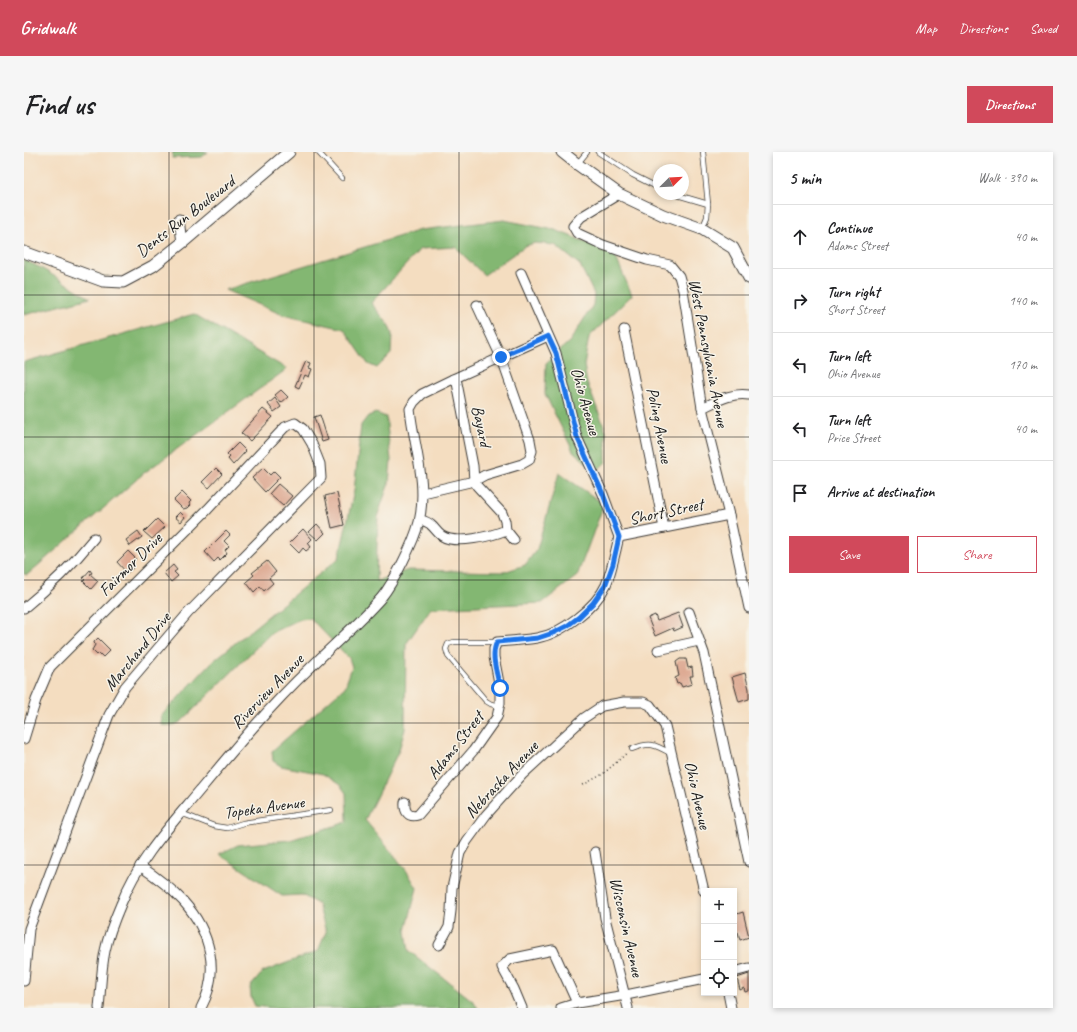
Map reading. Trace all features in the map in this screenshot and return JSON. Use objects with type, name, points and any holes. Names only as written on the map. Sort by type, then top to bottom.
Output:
[{"type":"street","name":"Dents Run Boulevard","points":[[24,252],[103,281],[123,282],[153,266],[289,152]]},
{"type":"street","points":[[562,152],[619,194],[663,215],[702,229],[734,248],[749,278]]},
{"type":"street","name":"West Pennsylvania Avenue","points":[[619,194],[581,217],[573,226],[577,233],[603,245],[646,260],[670,265],[679,276],[683,290],[702,408],[729,515],[745,568],[749,608]]},
{"type":"street","points":[[179,219],[182,243]]},
{"type":"street","name":"Ohio Avenue","points":[[521,273],[556,353],[577,437],[603,494],[619,537]]},
{"type":"street","points":[[423,493],[474,481],[485,475],[522,464],[529,460],[532,451],[530,440],[501,357],[477,305]]},
{"type":"street","name":"Poling Avenue","points":[[624,330],[664,528]]},
{"type":"street","points":[[453,379],[548,336]]},
{"type":"street","name":"Riverview Avenue","points":[[99,1008],[105,950],[121,903],[140,866],[161,836],[251,729],[382,597],[404,559],[417,531],[423,493],[420,459],[410,409],[414,402],[422,394],[453,379]]},
{"type":"street","name":"Bayard","points":[[453,379],[457,383],[473,466],[474,481]]},
{"type":"street","points":[[702,408],[730,396],[741,394],[749,395]]},
{"type":"street","name":"Marchand Drive","points":[[24,981],[29,929],[112,709],[125,687],[188,613],[321,478],[320,464],[312,444],[303,428],[296,423],[285,427]]},
{"type":"street","name":"Fairmor Drive","points":[[24,739],[27,720],[50,667],[208,509],[285,427]]},
{"type":"street","points":[[474,481],[502,513],[506,530],[514,540]]},
{"type":"street","name":"Short Street","points":[[497,642],[538,638],[567,626],[579,617],[593,603],[605,586],[613,564],[619,537],[729,515]]},
{"type":"street","points":[[420,519],[431,524],[441,535],[448,539],[468,539],[496,534],[506,530]]},
{"type":"street","points":[[24,608],[78,558],[94,538]]},
{"type":"street","points":[[689,612],[704,653],[749,862]]},
{"type":"street","points":[[658,650],[699,641]]},
{"type":"street","name":"Adams Street","points":[[405,802],[405,811],[408,815],[418,815],[473,751],[497,717],[500,688],[494,657],[494,649],[497,642]]},
{"type":"street","name":"Nebraska Avenue","points":[[439,945],[449,927],[452,888],[460,853],[486,815],[522,775],[584,718],[602,706],[624,702],[643,702],[650,705],[654,709]]},
{"type":"street","name":"Ohio Avenue","points":[[654,709],[665,726],[703,888]]},
{"type":"street","name":"Wisconsin Avenue","points":[[595,852],[605,918],[626,995],[628,1008]]},
{"type":"street","points":[[140,866],[163,882],[183,901],[198,921],[210,946],[212,975],[206,1000],[201,1008]]},
{"type":"street","points":[[522,1008],[502,967],[510,959],[553,950],[577,1004]]},
{"type":"street","points":[[737,971],[749,968]]},
{"type":"street","points":[[561,1008],[701,980]]},
{"type":"street","points":[[729,996],[732,1008]]},
{"type":"lane","points":[[318,152],[342,178]]},
{"type":"lane","points":[[577,164],[587,152]]},
{"type":"lane","points":[[598,152],[633,175],[653,185]]},
{"type":"lane","points":[[702,229],[708,217],[703,152]]},
{"type":"lane","points":[[689,198],[708,204]]},
{"type":"lane","points":[[497,642],[454,642],[448,644],[446,649],[448,656],[486,702],[499,706]]},
{"type":"lane","points":[[632,748],[644,744],[658,746],[672,754]]},
{"type":"lane","name":"Topeka Avenue","points":[[179,816],[186,815],[214,826],[227,828],[243,823],[331,810]]},
{"type":"path","points":[[583,785],[603,774],[632,748]]},
{"type":"green space","points":[[173,152],[208,152],[202,157],[172,158]]},
{"type":"green space","points":[[504,220],[555,230],[614,253],[632,295],[589,337],[584,365],[587,383],[606,431],[606,462],[599,469],[589,465],[573,451],[545,394],[546,363],[570,341],[593,305],[594,294],[580,265],[555,245],[535,243],[525,246],[484,275],[455,247],[420,249],[371,303],[388,324],[392,334],[391,354],[377,368],[368,364],[344,329],[283,315],[225,290],[420,230]]},
{"type":"green space","points":[[24,260],[41,268],[90,298],[24,315]]},
{"type":"green space","points":[[194,314],[287,369],[144,473],[27,575],[24,574],[24,362]]},
{"type":"green space","points":[[376,413],[386,417],[391,460],[389,483],[378,514],[376,581],[408,570],[504,572],[525,565],[537,549],[559,473],[604,504],[577,576],[542,603],[431,608],[406,644],[405,729],[399,750],[365,820],[406,870],[417,888],[406,931],[409,951],[473,1001],[478,1008],[274,1008],[255,1006],[251,997],[250,987],[263,972],[318,951],[326,932],[318,904],[302,895],[282,896],[219,854],[238,845],[290,840],[347,822],[346,793],[340,785],[323,774],[281,766],[273,761],[272,751],[345,687],[352,667],[349,658],[310,618],[300,619],[271,633],[181,722],[171,726],[161,725],[161,716],[212,662],[339,558],[354,491],[361,425],[368,416]]},
{"type":"building","points":[[306,361],[311,363],[309,368],[312,369],[309,377],[305,375],[299,388],[295,386]]},
{"type":"building","points":[[281,390],[288,397],[281,403],[275,395]]},
{"type":"building","points":[[275,398],[281,407],[274,412],[268,404]]},
{"type":"building","points":[[263,409],[273,417],[250,441],[241,433]]},
{"type":"building","points":[[320,415],[328,440],[322,442],[314,417]]},
{"type":"building","points":[[238,443],[246,451],[233,465],[228,459],[230,457],[227,454]]},
{"type":"building","points":[[216,468],[222,474],[209,488],[202,482]]},
{"type":"building","points":[[263,468],[270,475],[274,471],[280,477],[265,492],[252,478]]},
{"type":"building","points":[[278,484],[292,496],[283,506],[269,494]]},
{"type":"building","points":[[182,492],[191,501],[187,508],[183,509],[174,500]]},
{"type":"building","points":[[337,493],[344,525],[332,528],[325,496]]},
{"type":"building","points":[[180,512],[185,517],[181,522],[175,517]]},
{"type":"building","points":[[157,519],[165,527],[152,539],[144,532]]},
{"type":"building","points":[[317,524],[325,533],[318,540],[309,532]]},
{"type":"building","points":[[303,529],[312,539],[308,543],[311,547],[306,551],[303,548],[299,553],[289,543]]},
{"type":"building","points":[[138,531],[142,537],[130,546],[126,540]]},
{"type":"building","points":[[226,531],[230,535],[224,541],[229,546],[225,550],[227,553],[220,560],[218,558],[214,562],[205,552]]},
{"type":"building","points":[[128,551],[136,559],[131,564],[134,567],[127,573],[117,562]]},
{"type":"building","points":[[267,561],[276,572],[269,578],[273,583],[264,591],[260,586],[254,592],[246,582],[254,575],[252,573]]},
{"type":"building","points":[[173,565],[177,570],[174,572],[178,576],[171,582],[164,573]]},
{"type":"building","points":[[90,570],[92,573],[90,574],[98,581],[91,589],[83,581],[85,580],[83,578]]},
{"type":"building","points":[[678,613],[683,627],[674,631],[673,628],[655,636],[648,618],[655,615],[657,621]]},
{"type":"building","points":[[98,638],[110,650],[103,657],[99,653],[97,655],[92,650],[95,645],[94,642]]},
{"type":"building","points":[[680,659],[686,659],[688,668],[692,667],[693,676],[690,676],[692,684],[682,687],[680,683],[677,684],[675,678],[679,676],[676,662]]},
{"type":"building","points":[[745,673],[749,689],[749,699],[739,702],[732,677]]},
{"type":"building","points":[[743,912],[749,937],[740,940],[737,932],[737,914]]},
{"type":"building","points":[[749,974],[749,991],[745,992],[744,988],[740,990],[737,978]]},
{"type":"route","points":[[500,688],[494,657],[494,649],[497,642],[538,638],[567,626],[579,617],[593,603],[605,586],[613,564],[619,537],[603,494],[577,437],[556,353],[548,336],[501,357]]}]
